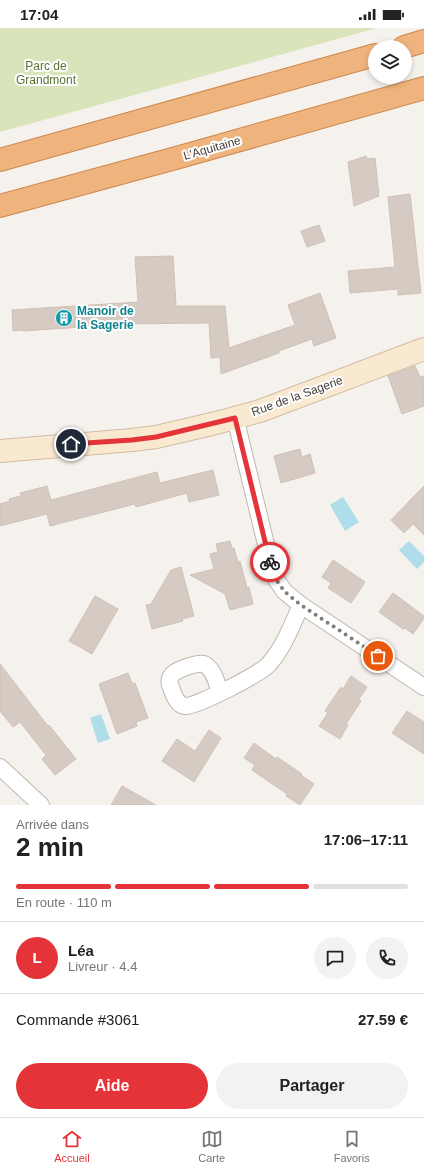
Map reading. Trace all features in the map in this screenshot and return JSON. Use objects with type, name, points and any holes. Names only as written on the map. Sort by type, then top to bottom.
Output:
[{"type":"highway","points":[[412,45],[424,41]]},
{"type":"highway","points":[[0,160],[368,57]]},
{"type":"highway","name":"L'Aquitaine","points":[[0,206],[424,88]]},
{"type":"street","name":"Rue de la Sagerie","points":[[0,451],[156,437],[235,418],[260,411],[424,349]]},
{"type":"street","points":[[235,418],[271,565],[277,581],[285,592],[301,605],[424,687]]},
{"type":"street","points":[[220,693],[244,681],[268,666],[278,652],[301,605]]},
{"type":"street","points":[[0,767],[40,805]]},
{"type":"green space","name":"Parc de Grandmont","points":[[0,28],[377,28],[0,132]]},
{"type":"water","points":[[343,497],[359,522],[345,531],[330,505]]},
{"type":"water","points":[[409,541],[424,556],[424,562],[417,569],[399,550]]},
{"type":"water","points":[[101,714],[110,739],[98,743],[90,718]]},
{"type":"building","points":[[366,156],[367,159],[375,158],[379,196],[354,206],[348,162]]},
{"type":"building","points":[[410,194],[421,293],[398,295],[398,289],[350,293],[348,271],[395,267],[388,197]]},
{"type":"building","points":[[319,225],[325,241],[307,247],[301,231]]},
{"type":"building","points":[[173,256],[176,306],[225,306],[229,348],[295,325],[288,305],[320,293],[336,338],[314,346],[312,339],[279,351],[279,353],[221,374],[220,357],[211,358],[209,323],[115,324],[115,326],[13,331],[12,310],[138,302],[135,257]]},
{"type":"building","points":[[415,366],[420,377],[424,376],[424,406],[402,414],[388,376]]},
{"type":"building","points":[[300,449],[302,457],[310,454],[315,473],[281,483],[274,456]]},
{"type":"building","points":[[213,470],[219,495],[189,502],[187,493],[136,507],[135,504],[50,526],[47,514],[0,526],[0,504],[10,501],[9,499],[21,496],[20,493],[47,486],[51,500],[157,472],[160,483]]},
{"type":"building","points":[[424,486],[424,535],[413,524],[404,533],[391,520]]},
{"type":"building","points":[[230,541],[232,548],[234,548],[238,562],[240,561],[253,604],[230,610],[225,594],[190,575],[214,569],[210,554],[218,552],[216,544]]},
{"type":"building","points":[[333,560],[365,582],[351,603],[328,588],[331,583],[322,577]]},
{"type":"building","points":[[181,567],[194,616],[182,619],[183,621],[152,629],[146,605],[151,604],[171,570]]},
{"type":"building","points":[[393,593],[424,616],[413,634],[405,628],[403,629],[379,612]]},
{"type":"building","points":[[95,596],[118,609],[92,654],[69,641]]},
{"type":"building","points":[[0,664],[48,726],[49,725],[76,759],[55,775],[42,759],[46,755],[20,722],[13,727],[0,711]]},
{"type":"building","points":[[128,673],[132,683],[135,683],[148,718],[136,722],[137,726],[117,734],[99,684]]},
{"type":"building","points":[[351,676],[367,687],[359,699],[361,701],[346,724],[348,725],[340,739],[319,726],[328,713],[325,711],[341,687],[343,689]]},
{"type":"building","points":[[407,711],[424,722],[424,754],[392,733]]},
{"type":"building","points":[[209,730],[221,738],[194,782],[162,761],[177,739],[195,751]]},
{"type":"building","points":[[254,743],[276,759],[277,757],[302,774],[301,775],[314,784],[300,805],[286,796],[287,794],[252,770],[255,765],[244,758]]},
{"type":"building","points":[[122,786],[156,805],[111,805]]},
{"type":"way so far","points":[[270,562],[277,581],[285,592],[301,605],[378,656]]},
{"type":"place","name":"Manoir de la Sagerie","points":[[64,318]]},
{"type":"route","points":[[71,444],[156,437],[235,418],[270,562]]}]
